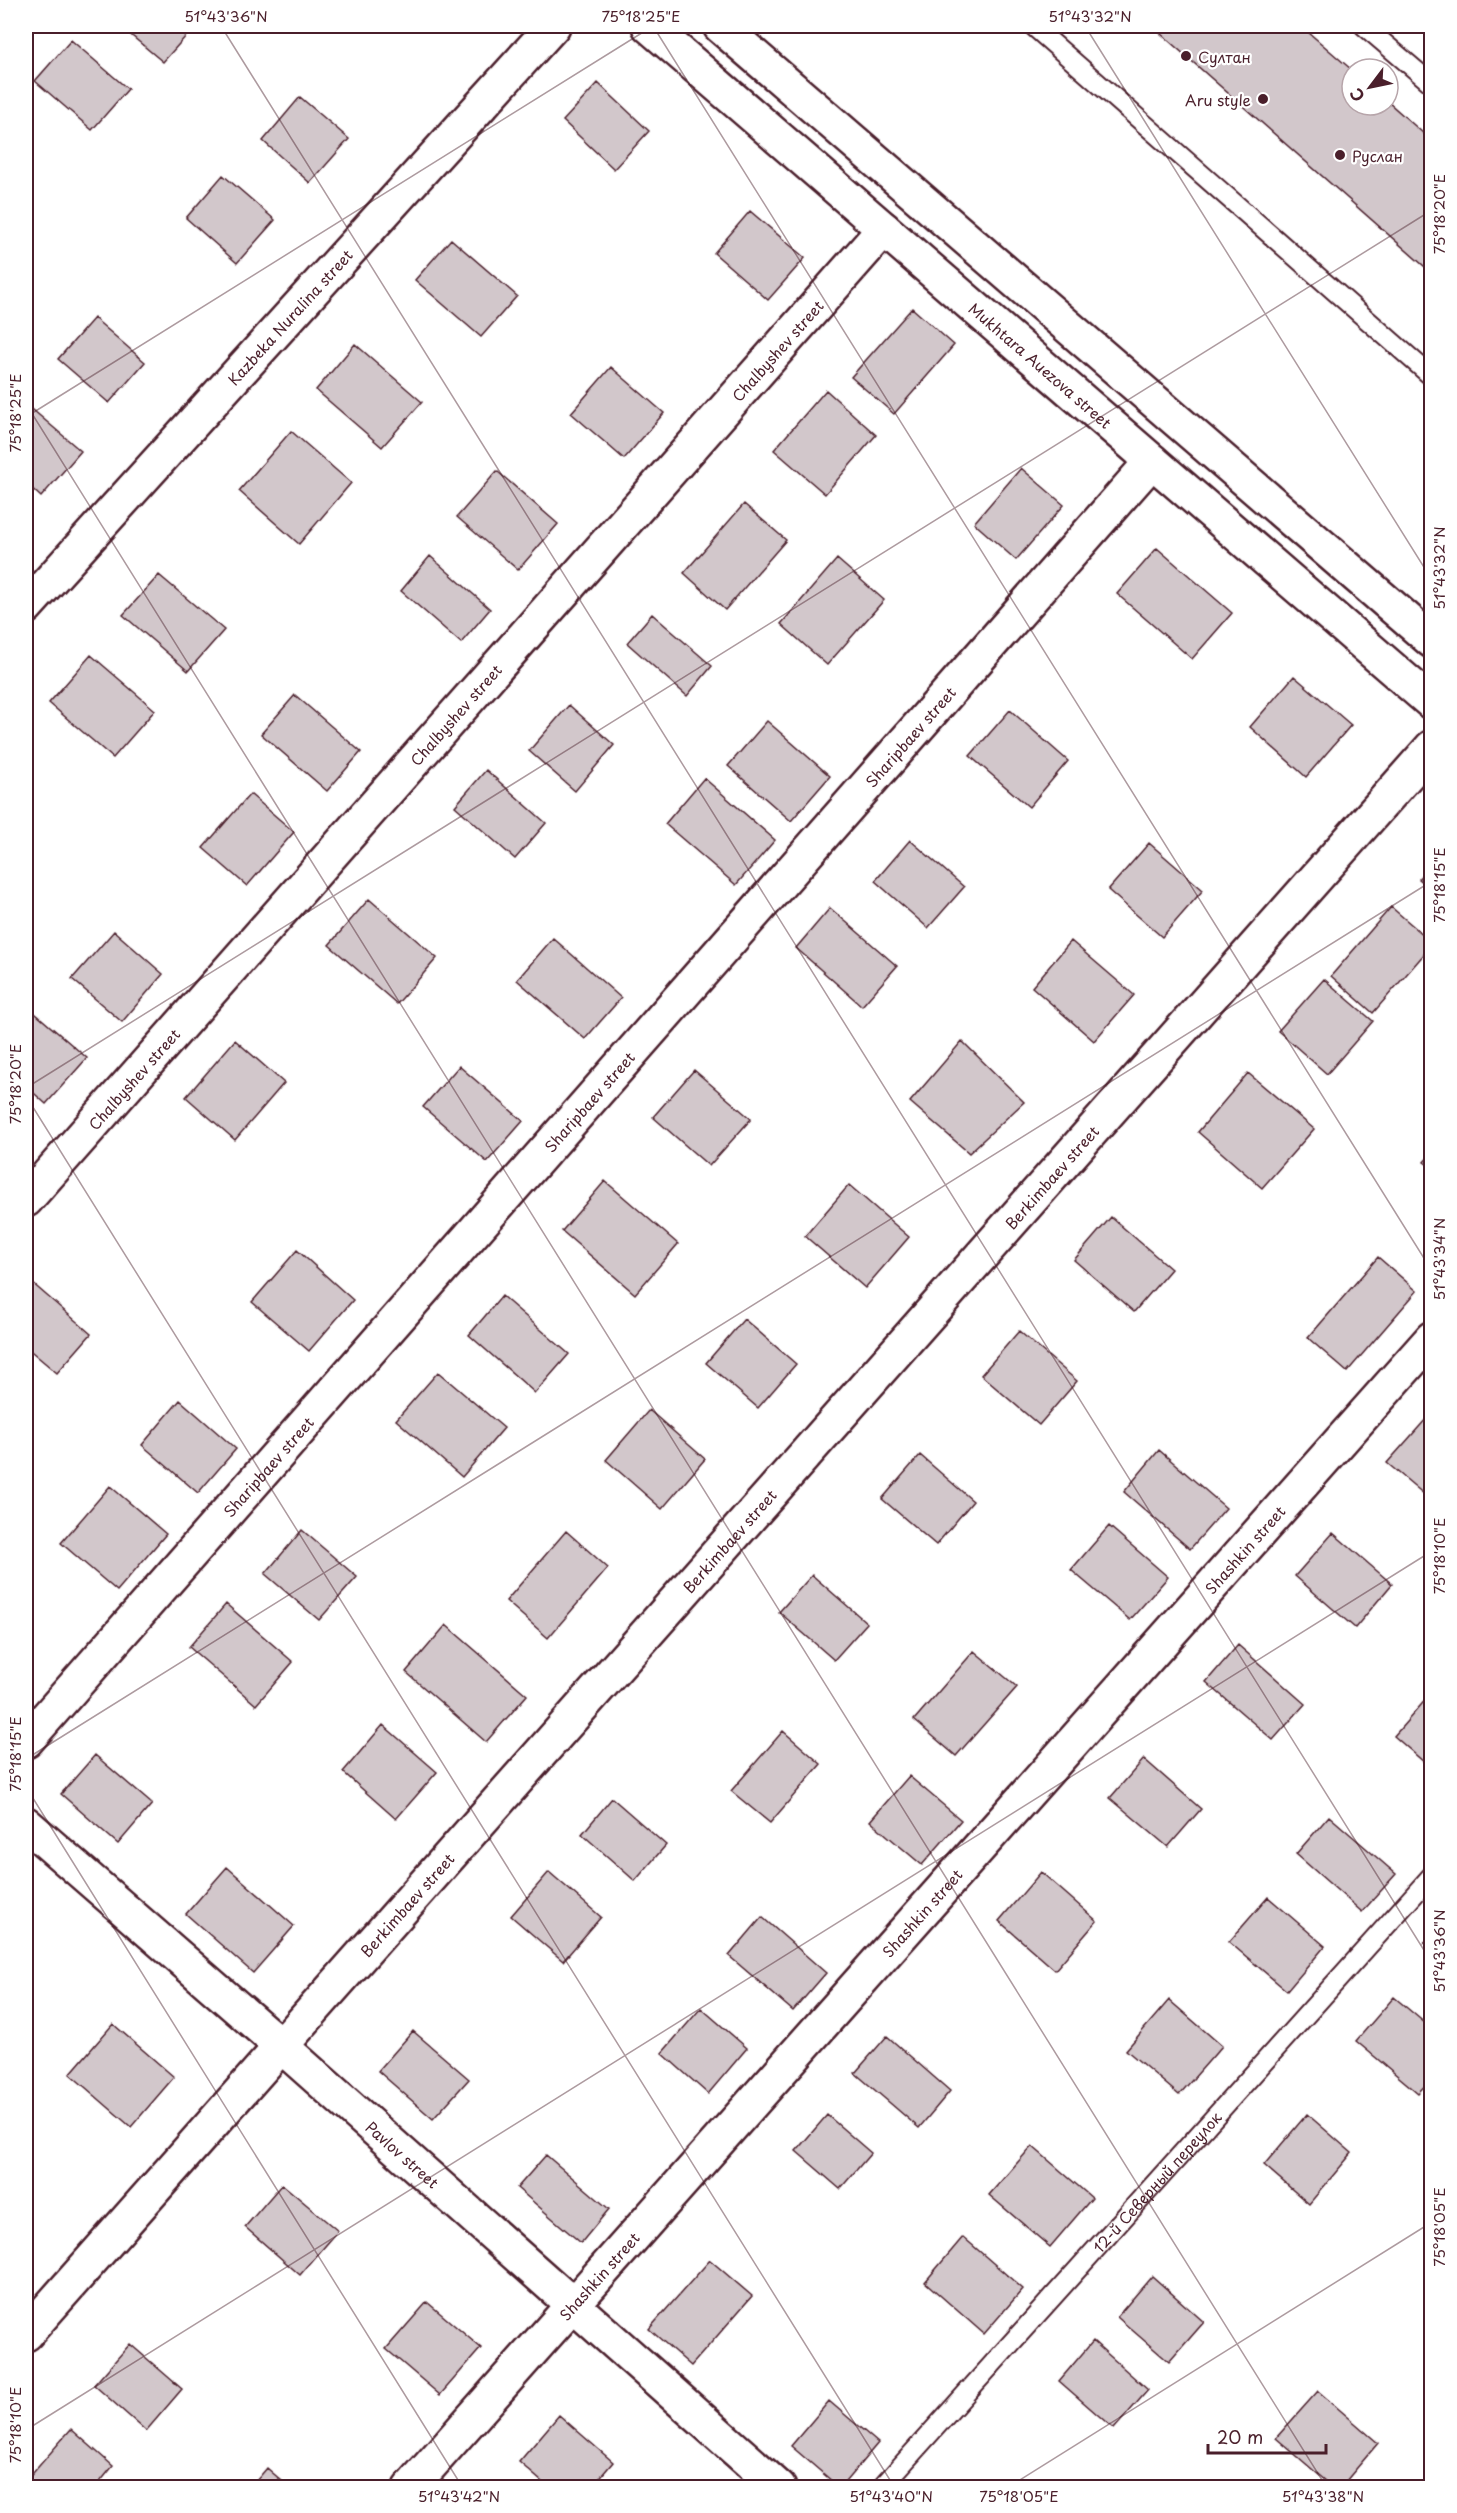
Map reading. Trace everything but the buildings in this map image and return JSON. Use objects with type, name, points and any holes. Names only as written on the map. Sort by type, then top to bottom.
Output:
[{"type":"street","name":"Kazbeka Nuralina street","points":[[26,607],[553,26]]},
{"type":"street","name":"Mukhtara Auezova street","points":[[649,26],[1431,703]]},
{"type":"street","points":[[720,26],[1431,641]]},
{"type":"street","name":"Chalbyshev street","points":[[26,1200],[884,229]]},
{"type":"street","name":"Sharipbaev street","points":[[26,1741],[1152,461]]},
{"type":"street","points":[[1368,586],[1431,615]]},
{"type":"street","name":"Berkimbaev street","points":[[26,2334],[1431,747]]},
{"type":"street","name":"Shashkin street","points":[[410,2487],[1431,1338]]},
{"type":"street","name":"Pavlov street","points":[[26,1824],[280,2045],[779,2487]]},
{"type":"lane","points":[[1033,26],[1431,376]]},
{"type":"lane","points":[[1364,26],[1431,84]]},
{"type":"lane","name":"12-й Северный переулок","points":[[881,2487],[1431,1875]]},
{"type":"place","name":"Султан","points":[[1186,56]]},
{"type":"place","name":"Aru style","points":[[1263,99]]},
{"type":"place","name":"Руслан","points":[[1340,155]]}]
